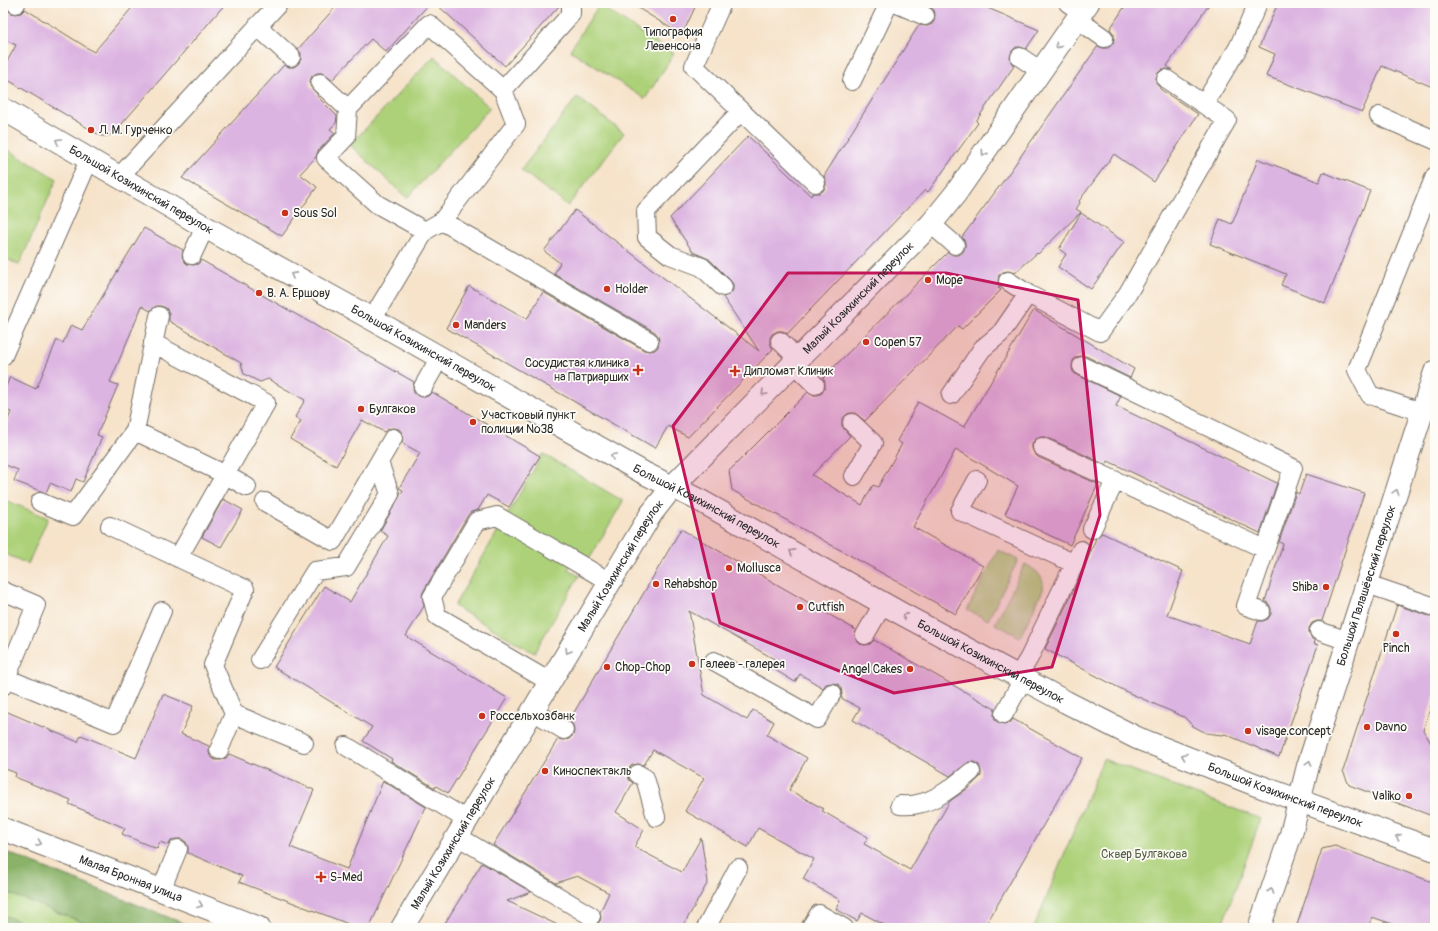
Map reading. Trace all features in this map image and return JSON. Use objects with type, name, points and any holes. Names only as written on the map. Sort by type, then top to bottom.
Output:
[{"type":"street","name":"Малый Козихинский переулок","points":[[402,928],[651,514],[673,486],[931,224],[956,193],[1041,71],[1079,9]]},
{"type":"street","name":"Большой Козихинский переулок","points":[[3,109],[206,227],[440,357],[644,473],[673,486],[883,604],[1021,678],[1137,738],[1298,800],[1435,850]]},
{"type":"street","name":"Большой Палашёвский переулок","points":[[1259,928],[1291,834],[1298,800],[1308,766],[1435,372]]},
{"type":"street","name":"Малая Бронная улица","points":[[3,829],[259,928]]},
{"type":"lane","points":[[119,177],[278,3]]},
{"type":"lane","points":[[503,90],[571,14],[571,3]]},
{"type":"lane","points":[[722,3],[694,66],[816,183]]},
{"type":"lane","points":[[852,81],[889,3]]},
{"type":"lane","points":[[895,3],[925,16]]},
{"type":"lane","points":[[1204,104],[1238,48],[1258,3]]},
{"type":"lane","points":[[1079,9],[1104,38]]},
{"type":"lane","points":[[372,319],[425,231],[442,221],[516,124],[503,90],[429,24],[348,109],[346,137],[326,158],[377,204],[425,231]]},
{"type":"lane","points":[[257,26],[291,57]]},
{"type":"lane","points":[[1020,57],[1041,71]]},
{"type":"lane","points":[[1008,281],[1028,294],[1100,332],[1128,293],[1227,120],[1166,80]]},
{"type":"lane","points":[[320,83],[348,109]]},
{"type":"lane","points":[[723,287],[702,267],[670,255],[647,237],[646,211],[741,111]]},
{"type":"lane","points":[[1379,116],[1435,140]]},
{"type":"lane","points":[[3,356],[89,160]]},
{"type":"lane","points":[[1422,412],[1370,395],[1357,370],[1435,176]]},
{"type":"lane","points":[[442,221],[649,341]]},
{"type":"lane","points":[[931,224],[955,245]]},
{"type":"lane","points":[[192,255],[206,227]]},
{"type":"lane","points":[[951,395],[982,349],[1001,333],[1028,294]]},
{"type":"lane","points":[[40,502],[73,516],[135,431],[159,316]]},
{"type":"lane","points":[[780,341],[815,385]]},
{"type":"lane","points":[[153,343],[266,403],[224,474],[178,558]]},
{"type":"lane","points":[[423,387],[440,357]]},
{"type":"lane","points":[[1082,366],[1293,468],[1246,606],[1261,611]]},
{"type":"lane","points":[[852,423],[872,443],[854,476]]},
{"type":"lane","points":[[135,431],[224,474],[247,488]]},
{"type":"lane","points":[[265,502],[333,540],[393,438]]},
{"type":"lane","points":[[1042,447],[1265,549]]},
{"type":"lane","points":[[260,660],[315,571],[346,567],[378,514],[390,494],[379,462]]},
{"type":"lane","points":[[977,480],[960,511],[1078,557],[1029,658],[1004,714]]},
{"type":"lane","points":[[1092,529],[1115,481]]},
{"type":"lane","points":[[550,682],[437,616],[432,597],[477,521],[497,516],[610,582]]},
{"type":"lane","points":[[110,526],[244,589],[213,664],[234,714],[304,744]]},
{"type":"lane","points":[[1367,584],[1435,607]]},
{"type":"lane","points":[[3,592],[36,605],[5,682],[114,724],[162,611]]},
{"type":"lane","points":[[865,635],[883,604]]},
{"type":"lane","points":[[1319,631],[1348,641]]},
{"type":"lane","points":[[714,661],[817,719],[832,693]]},
{"type":"lane","points":[[533,711],[564,730]]},
{"type":"lane","points":[[219,750],[234,714]]},
{"type":"lane","points":[[346,746],[462,828],[592,916]]},
{"type":"lane","points":[[900,805],[909,806],[925,802],[953,787],[971,772]]},
{"type":"lane","points":[[638,774],[645,778],[656,817]]},
{"type":"lane","points":[[161,890],[178,849]]},
{"type":"lane","points":[[706,928],[738,868]]},
{"type":"lane","points":[[810,928],[819,914],[844,928]]},
{"type":"highlighted area","points":[[788,273],[946,273],[1078,300],[1100,515],[1052,667],[894,693],[720,623],[673,426]]},
{"type":"green space","points":[[599,5],[674,54],[645,99],[570,50]]},
{"type":"green space","points":[[434,56],[490,108],[407,198],[350,145]]},
{"type":"green space","points":[[577,97],[624,133],[568,206],[521,170]]},
{"type":"green space","points":[[3,147],[57,179],[19,265],[3,257]]},
{"type":"green space","points":[[543,454],[623,501],[590,558],[579,552],[568,569],[579,576],[534,653],[454,606]]},
{"type":"green space","points":[[3,499],[48,518],[28,564],[3,553]]},
{"type":"green space","points":[[998,550],[1018,560],[988,620],[967,610]]},
{"type":"green space","points":[[1025,564],[1039,574],[1043,581],[1043,590],[1020,637],[995,624]]},
{"type":"green space","name":"Сквер Булгакова","points":[[1103,759],[1261,819],[1221,928],[1034,928]]},
{"type":"green space","points":[[3,851],[195,928],[3,928]]},
{"type":"green space","points":[[3,851],[195,928],[97,928],[3,891]]},
{"type":"green space","points":[[3,915],[37,928],[3,928]]},
{"type":"building","points":[[3,3],[6,3],[7,9],[11,13],[21,13],[25,9],[94,52],[136,3],[226,3],[115,132],[108,136],[101,136],[3,77],[3,69],[16,45],[3,39]]},
{"type":"building","points":[[339,3],[430,3],[386,52],[371,39],[332,80],[322,73],[317,73],[312,76],[310,86],[318,95],[317,96],[337,116],[336,123],[330,129],[335,133],[318,151],[316,157],[300,174],[317,187],[282,236],[182,178],[284,65],[294,67],[298,64],[301,59],[301,53],[298,49]]},
{"type":"building","points":[[435,3],[560,3],[560,5],[505,66]]},
{"type":"building","name":"Типография Левенсона","points":[[630,3],[697,3],[682,35]]},
{"type":"building","points":[[933,3],[976,3],[1039,30],[1026,49],[1016,47],[1012,51],[1010,57],[1014,66],[976,121],[978,123],[928,192],[925,190],[787,334],[783,331],[778,331],[772,334],[770,343],[773,349],[688,437],[668,426],[655,448],[446,328],[469,286],[527,319],[543,292],[644,350],[655,350],[658,347],[659,341],[655,332],[554,274],[560,263],[544,251],[575,210],[759,351],[723,297],[730,294],[733,290],[733,284],[709,259],[693,252],[670,218],[748,136],[811,196],[813,193],[823,191],[826,185],[824,176],[919,25],[927,26],[932,24],[934,21],[934,10],[930,7]]},
{"type":"building","points":[[1127,3],[1210,3],[1167,66],[1172,70],[1162,69],[1156,78],[1156,83],[1160,89],[1198,114],[1154,182],[1114,154],[1079,201],[1080,203],[1076,209],[1081,212],[1038,254],[1037,253],[1015,273],[1008,271],[999,275],[998,281],[1000,287],[998,288],[1001,290],[962,329],[958,326],[865,421],[855,413],[849,413],[845,416],[842,420],[842,426],[850,436],[812,475],[862,505],[873,485],[878,487],[902,444],[897,441],[918,402],[964,427],[1034,310],[1134,369],[1130,378],[1086,356],[1076,357],[1073,361],[1073,372],[1077,375],[1121,396],[1116,406],[1277,483],[1260,533],[1108,461],[1106,465],[1046,437],[1041,437],[1032,443],[1034,453],[1038,457],[1098,484],[1070,545],[1005,514],[1018,486],[956,449],[913,527],[983,566],[956,614],[732,490],[729,471],[808,392],[813,395],[822,393],[825,387],[823,378],[948,252],[953,255],[959,255],[963,252],[965,242],[962,237],[1098,46],[1108,48],[1113,44],[1114,34],[1110,29]]},
{"type":"building","points":[[1278,3],[1435,3],[1435,88],[1382,66],[1362,112],[1266,76],[1275,54],[1259,47]]},
{"type":"building","points":[[1258,159],[1319,182],[1323,172],[1370,191],[1325,303],[1281,285],[1286,274],[1210,244],[1220,219],[1232,224]]},
{"type":"building","points":[[1081,213],[1124,242],[1091,289],[1058,267],[1066,254],[1059,249]]},
{"type":"building","points":[[144,228],[183,250],[182,256],[187,264],[198,264],[201,260],[414,382],[414,393],[418,396],[428,396],[432,392],[540,456],[509,507],[487,495],[478,510],[471,512],[468,515],[423,592],[422,596],[424,606],[406,636],[507,698],[448,793],[436,786],[435,788],[391,761],[392,759],[363,741],[372,727],[274,667],[324,586],[350,602],[388,536],[380,531],[403,490],[399,488],[420,453],[402,443],[402,433],[399,429],[387,429],[384,432],[362,420],[336,466],[290,439],[301,421],[295,417],[305,400],[268,379],[260,382],[244,374],[241,363],[169,321],[169,313],[166,308],[156,306],[150,311],[142,306],[110,382],[118,385],[97,435],[102,437],[83,482],[76,479],[71,492],[50,483],[46,493],[14,481],[18,470],[3,464],[3,432],[11,412],[3,409],[3,393],[10,377],[36,389],[57,340],[63,343],[71,325],[82,330]]},
{"type":"building","points":[[1306,474],[1364,493],[1322,621],[1312,623],[1309,628],[1311,638],[1315,641],[1314,644],[1318,645],[1279,757],[1225,734],[1206,733],[1193,726],[1184,717],[1127,692],[1045,649],[1084,569],[1096,538],[1102,533],[1183,571],[1167,615],[1250,644],[1258,621],[1268,619],[1271,614],[1269,604],[1265,601],[1283,544],[1279,542],[1296,492],[1299,494]]},
{"type":"building","points":[[223,499],[243,510],[221,547],[202,537]]},
{"type":"building","points":[[681,529],[856,630],[856,640],[860,644],[870,644],[874,640],[995,709],[995,720],[999,723],[1010,723],[1013,719],[1082,758],[984,928],[890,928],[862,913],[857,921],[836,909],[840,900],[803,879],[814,859],[758,828],[748,847],[685,811],[704,778],[653,750],[644,765],[632,765],[629,768],[629,780],[633,783],[616,812],[644,830],[634,847],[682,872],[701,838],[708,882],[682,928],[593,928],[600,921],[600,912],[609,893],[577,876],[556,883],[493,845],[558,739],[569,739],[573,735],[573,725],[569,721]],"holes":[[[689,611],[776,660],[772,668],[795,682],[800,674],[823,688],[826,684],[838,684],[841,688],[841,698],[860,708],[853,720],[950,776],[969,762],[974,762],[979,765],[981,776],[970,787],[950,801],[910,870],[864,844],[868,837],[822,811],[824,809],[789,790],[807,758],[767,735],[774,722],[753,710],[747,720],[704,695]]]},
{"type":"building","points":[[1397,605],[1435,618],[1435,694],[1423,730],[1435,750],[1435,817],[1349,785],[1343,771]]},
{"type":"building","points":[[163,694],[193,706],[181,734],[209,746],[210,756],[215,760],[226,758],[229,754],[314,790],[290,847],[347,869],[383,781],[426,807],[369,928],[359,928],[239,882],[242,876],[188,853],[186,842],[182,839],[172,840],[168,845],[160,842],[157,849],[122,834],[125,828],[69,804],[71,800],[15,777],[16,773],[3,768],[3,710],[78,742],[81,735],[136,758]]},
{"type":"building","points":[[1335,846],[1435,883],[1435,928],[1404,928],[1372,917],[1368,928],[1296,928],[1322,849]]},
{"type":"building","points":[[482,863],[531,892],[507,901],[564,928],[442,928]]},
{"type":"place","name":"Типография Левенсона","points":[[673,19]]},
{"type":"place","name":"Л. М. Гурченко","points":[[91,130]]},
{"type":"place","name":"Sous Sol","points":[[285,213]]},
{"type":"place","name":"Море","points":[[928,280]]},
{"type":"place","name":"Holder","points":[[607,289]]},
{"type":"place","name":"В. А. Ершову","points":[[259,293]]},
{"type":"place","name":"Manders","points":[[456,325]]},
{"type":"place","name":"Copen 57","points":[[866,342]]},
{"type":"place","name":"Сосудистая клиника на Патриарших","points":[[638,370]]},
{"type":"place","name":"Дипломат Клиник","points":[[735,371]]},
{"type":"place","name":"Булгаков","points":[[361,409]]},
{"type":"place","name":"Участковый пункт полиции №38","points":[[473,422]]},
{"type":"place","name":"Mollusca","points":[[729,568]]},
{"type":"place","name":"Rehabshop","points":[[656,584]]},
{"type":"place","name":"Shiba","points":[[1326,587]]},
{"type":"place","name":"Cutfish","points":[[800,607]]},
{"type":"place","name":"Pinch","points":[[1396,634]]},
{"type":"place","name":"Галеев - галерея","points":[[692,664]]},
{"type":"place","name":"Chop-Chop","points":[[607,667]]},
{"type":"place","name":"Angel Cakes","points":[[910,669]]},
{"type":"place","name":"Россельхозбанк","points":[[482,716]]},
{"type":"place","name":"Davno","points":[[1367,727]]},
{"type":"place","name":"visage.concept","points":[[1248,731]]},
{"type":"place","name":"Киноспектакль","points":[[545,771]]},
{"type":"place","name":"Valiko","points":[[1409,796]]},
{"type":"place","name":"S-Med","points":[[321,877]]}]
